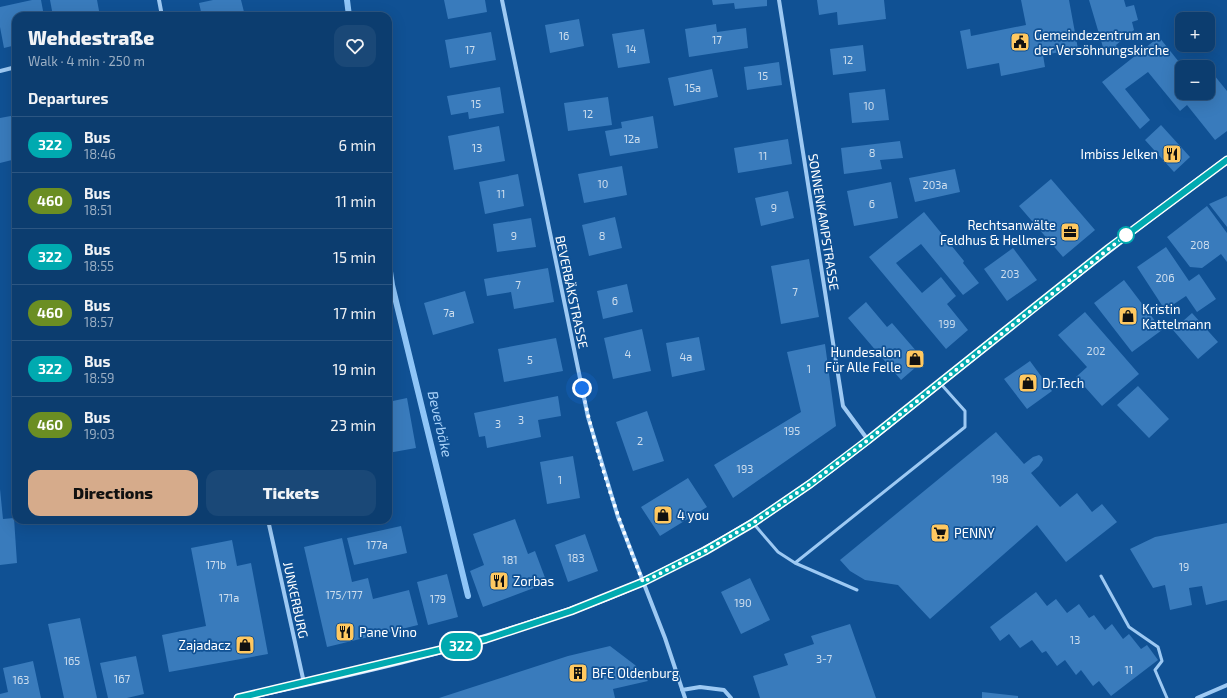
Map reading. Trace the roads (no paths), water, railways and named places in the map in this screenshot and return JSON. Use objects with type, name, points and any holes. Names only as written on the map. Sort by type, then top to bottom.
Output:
[{"type":"main road","points":[[238,698],[486,639],[571,611],[643,582],[705,551],[753,523],[810,484],[868,440],[1114,244],[1227,160]]},
{"type":"street","points":[[159,0],[161,12]]},
{"type":"street","name":"BEVERBÄKSTRASSE","points":[[502,0],[588,417],[618,517],[666,638],[685,698]]},
{"type":"street","name":"SONNENKAMPSTRASSE","points":[[779,0],[843,406],[868,440]]},
{"type":"street","points":[[0,71],[12,68]]},
{"type":"street","name":"JUNKERBURG","points":[[269,524],[304,683]]},
{"type":"street","points":[[1197,698],[1227,685]]},
{"type":"street","points":[[682,690],[700,687],[724,690],[731,698]]},
{"type":"lane","points":[[795,563],[965,428],[965,411],[940,383]]},
{"type":"lane","points":[[753,523],[778,552],[795,563],[857,590]]},
{"type":"lane","points":[[1100,576],[1129,626],[1158,647],[1162,661],[1155,670],[1167,698]]},
{"type":"waterway","name":"Beverbäke","points":[[347,0],[348,12]]},
{"type":"waterway","name":"Beverbäke","points":[[392,285],[468,596]]},
{"type":"place","name":"Gemeindezentrum an der Versöhnungskirche","points":[[1020,42]]},
{"type":"place","name":"Imbiss Jelken","points":[[1172,154]]},
{"type":"place","name":"Rechtsanwälte Feldhus & Hellmers","points":[[1070,232]]},
{"type":"place","name":"Kristin Kattelmann","points":[[1128,316]]},
{"type":"place","name":"Hundesalon Für Alle Felle","points":[[915,359]]},
{"type":"place","name":"Dr.Tech","points":[[1028,383]]},
{"type":"place","name":"4 you","points":[[663,515]]},
{"type":"place","name":"PENNY","points":[[940,533]]},
{"type":"place","name":"Zorbas","points":[[499,581]]},
{"type":"place","name":"Pane Vino","points":[[345,632]]},
{"type":"place","name":"Zajadacz","points":[[245,645]]},
{"type":"place","name":"BFE Oldenburg","points":[[578,673]]}]
